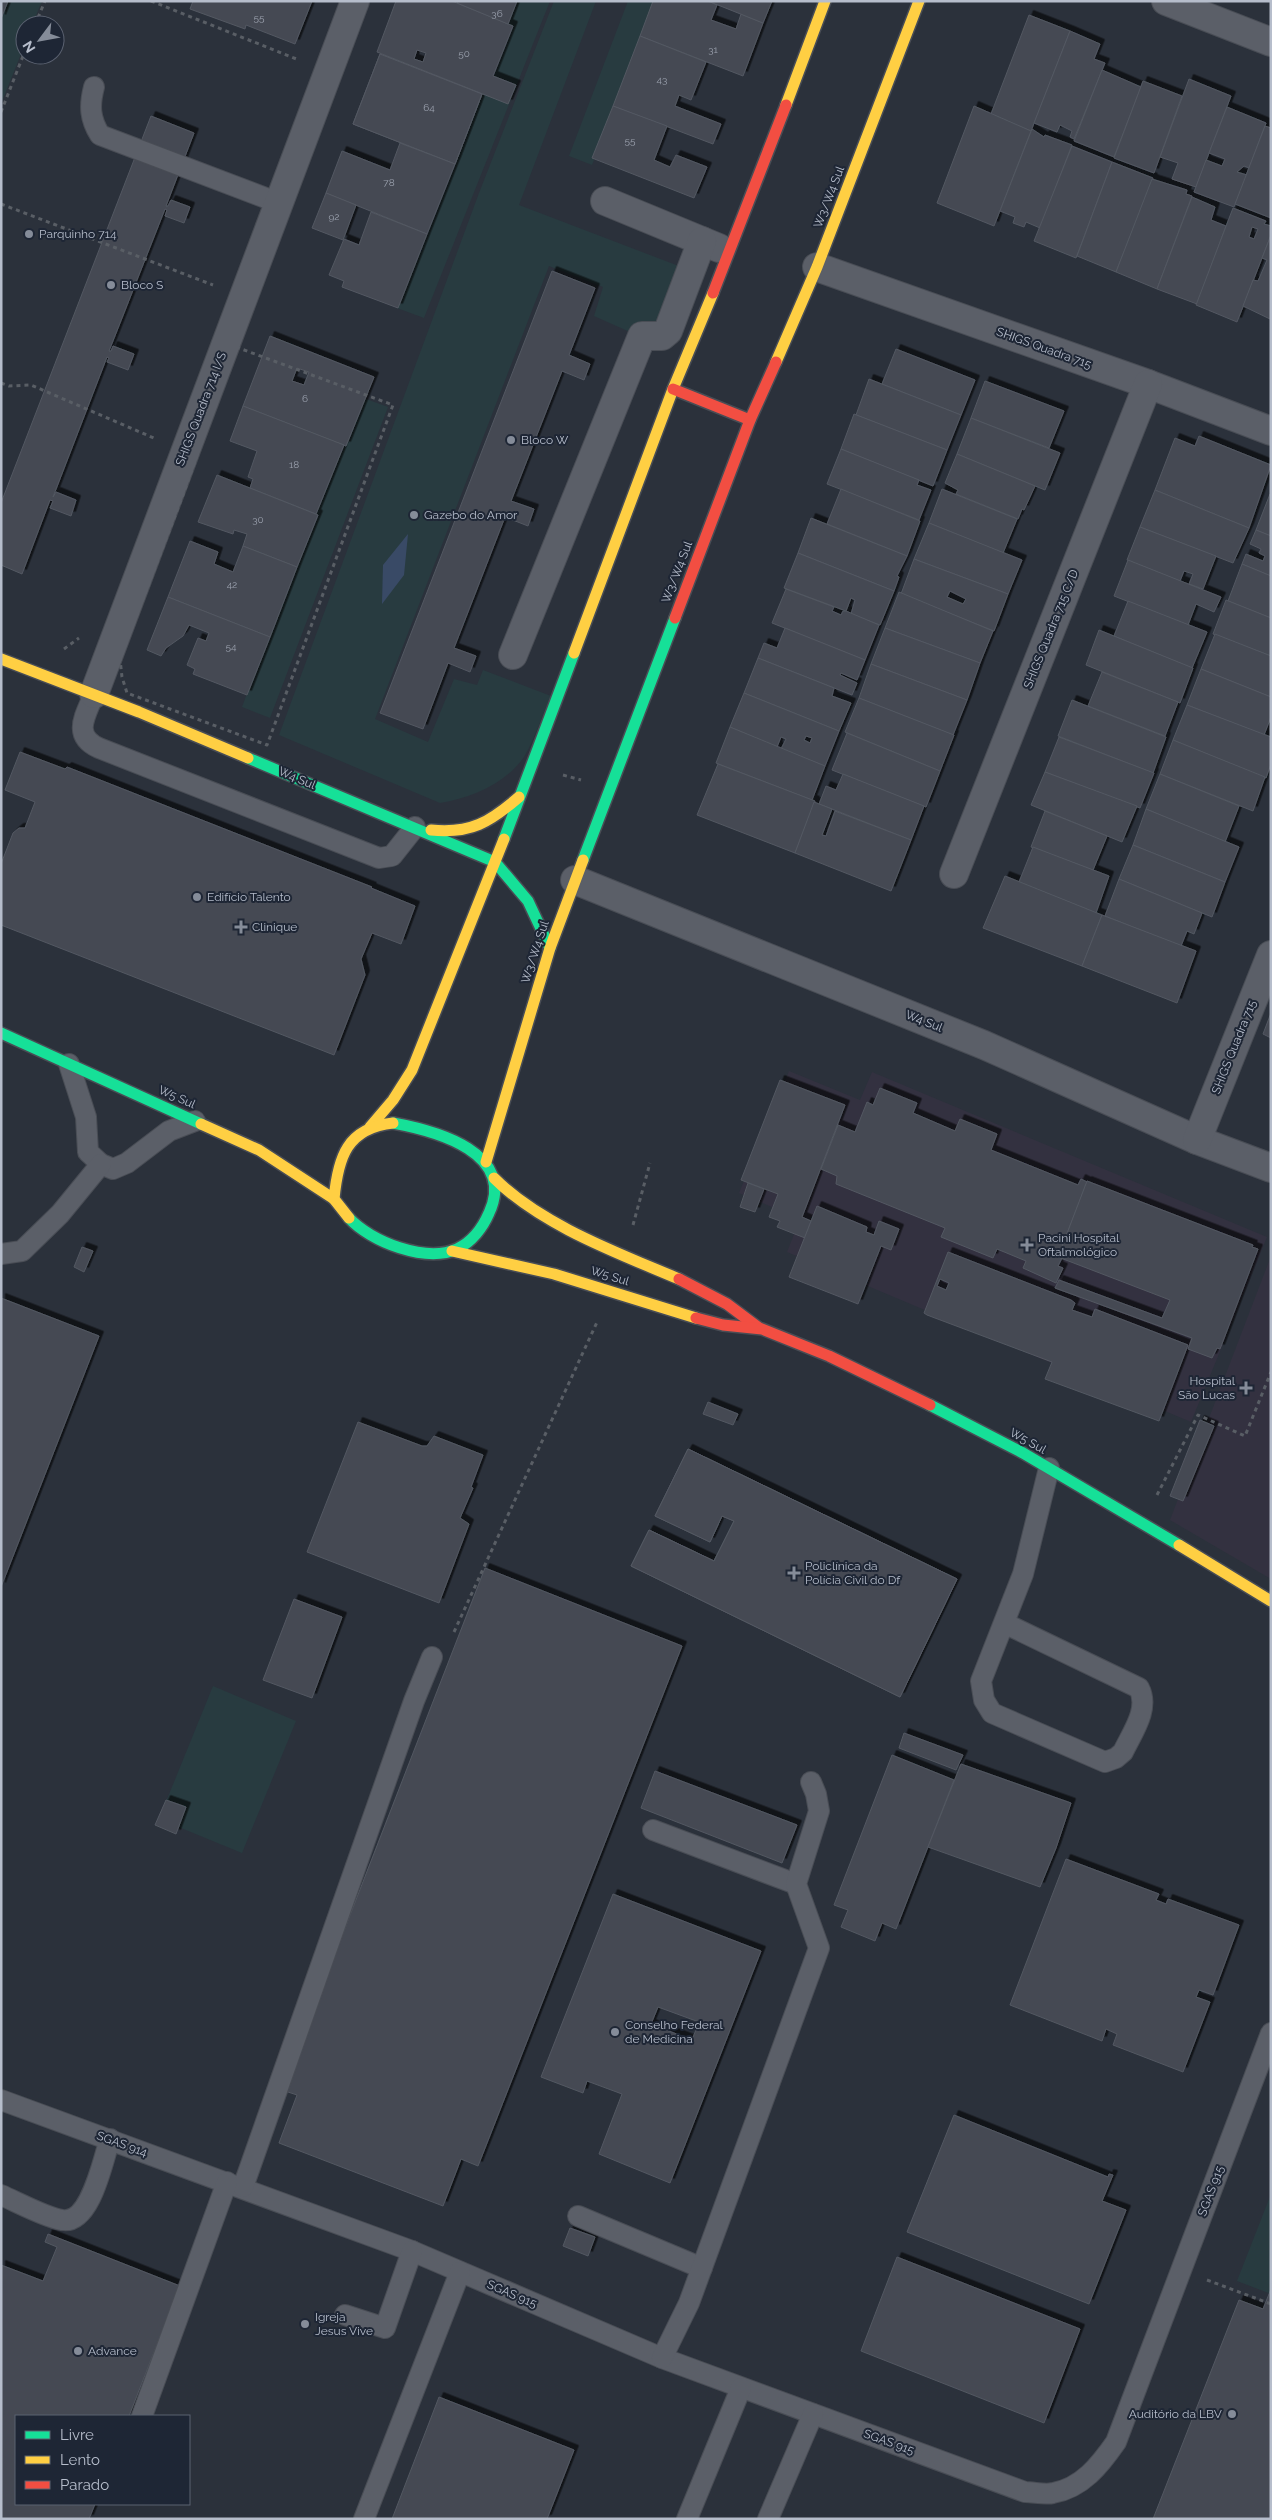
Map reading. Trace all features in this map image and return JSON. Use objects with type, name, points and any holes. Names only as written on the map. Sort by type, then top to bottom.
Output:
[{"type":"main road","points":[[370,1127],[394,1123],[418,1126],[443,1134],[465,1145],[486,1162],[494,1178],[496,1201],[475,1236],[452,1251],[435,1253],[406,1250],[375,1240],[352,1223],[334,1199],[335,1182],[346,1151],[356,1137],[370,1127],[393,1100],[412,1070],[495,862],[673,390],[730,252],[825,1]]},
{"type":"main road","name":"W3/W4 Sul","points":[[486,1162],[550,948],[750,420],[817,267],[919,1]]},
{"type":"main road","points":[[673,390],[750,420]]},
{"type":"main road","name":"W4 Sul","points":[[1,659],[94,694],[416,827],[495,862],[513,879],[540,918],[550,948]]},
{"type":"main road","points":[[416,827],[451,833],[475,828],[497,816],[520,796]]},
{"type":"main road","name":"W5 Sul","points":[[1,1033],[259,1150],[334,1199]]},
{"type":"main road","name":"W5 Sul","points":[[494,1178],[512,1197],[529,1209],[624,1256],[699,1287],[730,1303],[759,1328]]},
{"type":"main road","name":"W5 Sul","points":[[452,1251],[517,1264],[612,1290],[718,1324],[759,1328],[855,1369],[998,1440],[1143,1523],[1271,1600]]},
{"type":"street","name":"SHIGS Quadra 714 I/S","points":[[94,694],[355,1]]},
{"type":"street","points":[[1166,1],[1271,42]]},
{"type":"street","points":[[605,201],[730,252]]},
{"type":"street","points":[[513,655],[642,336],[662,336],[668,331],[702,240]]},
{"type":"street","name":"SHIGS Quadra 715","points":[[817,267],[1148,384],[1271,430]]},
{"type":"street","name":"SHIGS Quadra 715 C/D","points":[[954,874],[1148,384]]},
{"type":"street","name":"W4 Sul","points":[[576,880],[984,1045],[1197,1140],[1271,1168]]},
{"type":"street","name":"SHIGS Quadra 715","points":[[1197,1140],[1271,955]]},
{"type":"lane","points":[[94,87],[90,103],[92,122],[100,135],[279,203]]},
{"type":"lane","points":[[94,694],[82,728],[85,739],[99,748],[379,858],[392,856],[416,827]]},
{"type":"lane","points":[[69,1064],[86,1118],[88,1152],[101,1164],[113,1169],[127,1163],[169,1131],[194,1121]]},
{"type":"lane","points":[[1,1254],[22,1251],[60,1214],[101,1164]]},
{"type":"lane","points":[[1004,1623],[1139,1688],[1144,1697],[1144,1706],[1122,1752],[1116,1758],[1105,1762],[992,1713],[984,1700],[981,1681],[1023,1574],[1049,1468]]},
{"type":"lane","points":[[142,2415],[235,2184],[432,1656]]},
{"type":"lane","points":[[662,2358],[689,2302],[819,1948],[796,1884],[819,1811],[816,1794],[811,1782]]},
{"type":"lane","points":[[653,1830],[796,1884]]},
{"type":"lane","name":"SGAS 915","points":[[235,2184],[412,2251],[662,2358],[741,2388],[1025,2492],[1052,2494],[1080,2483],[1099,2466],[1116,2442],[1271,2033]]},
{"type":"lane","name":"SGAS 914","points":[[1,2100],[235,2184]]},
{"type":"lane","points":[[1,2195],[63,2221],[76,2218],[87,2207],[110,2139]]},
{"type":"lane","points":[[578,2216],[702,2268]]},
{"type":"lane","points":[[345,2315],[385,2328],[412,2251]]},
{"type":"lane","points":[[364,2519],[460,2272]]},
{"type":"lane","points":[[687,2519],[741,2388]]},
{"type":"lane","points":[[768,2519],[813,2414]]},
{"type":"path","points":[[39,15],[45,1]]},
{"type":"path","points":[[151,1],[308,63]]},
{"type":"path","points":[[1,112],[19,65]]},
{"type":"path","points":[[1,204],[221,288]]},
{"type":"path","points":[[236,347],[393,405],[267,745],[143,700],[127,693],[122,677],[120,659],[184,495],[236,347]]},
{"type":"path","points":[[1,383],[9,386],[31,385],[160,440]]},
{"type":"path","points":[[62,651],[81,636]]},
{"type":"path","points":[[530,767],[610,788]]},
{"type":"path","points":[[624,1256],[650,1163]]},
{"type":"path","points":[[454,1632],[612,1290]]},
{"type":"path","points":[[1143,1523],[1198,1415],[1246,1436],[1271,1372]]},
{"type":"path","points":[[1181,2270],[1271,2304]]},
{"type":"shaded area","name":"Pacini Hospital Oftalmológico","points":[[789,1071],[860,1100],[872,1072],[1267,1237],[1191,1422],[787,1252],[800,1219],[739,1193]]},
{"type":"shaded area","name":"Hospital São Lucas","points":[[1271,1256],[1271,1579],[1170,1520]]},
{"type":"green space","points":[[5,1],[42,1],[36,15],[15,15],[15,65],[17,65],[1,104],[1,12]]},
{"type":"green space","points":[[516,1],[550,1],[424,318],[397,308]]},
{"type":"green space","points":[[554,1],[596,1],[519,205],[684,268],[659,345],[594,316],[603,287],[549,266],[375,719],[428,742],[454,679],[477,685],[483,670],[551,696],[528,750],[516,767],[498,782],[487,788],[464,798],[440,803],[279,735],[479,193]]},
{"type":"green space","points":[[628,1],[656,1],[592,165],[569,156]]},
{"type":"green space","points":[[358,396],[388,407],[270,718],[242,707]]},
{"type":"green space","points":[[213,1686],[296,1721],[242,1853],[159,1819]]},
{"type":"green space","points":[[1271,2194],[1271,2294],[1237,2281]]},
{"type":"water","points":[[408,534],[404,575],[382,604],[383,565]]},
{"type":"building","points":[[1,1],[8,1],[1,19]]},
{"type":"building","points":[[193,1],[312,1],[295,44],[246,25],[245,29],[190,9]]},
{"type":"building","points":[[396,1],[452,1],[513,26],[493,76],[516,85],[508,104],[377,52]],"holes":[[[417,50],[426,53],[423,62],[414,59]]]},
{"type":"building","points":[[458,1],[517,1],[508,24],[457,3]]},
{"type":"building","points":[[653,1],[708,1],[717,5],[711,20],[736,29],[741,14],[763,23],[743,76],[640,36]]},
{"type":"building","points":[[708,1],[772,1],[763,23]]},
{"type":"building","points":[[1029,15],[1070,31],[1031,131],[991,114]]},
{"type":"building","points":[[1070,31],[1100,44],[1094,59],[1105,63],[1074,139],[1070,137],[1072,131],[1060,125],[1057,132],[1034,123]]},
{"type":"building","points":[[640,36],[706,62],[691,100],[679,95],[675,106],[721,124],[713,144],[613,106]]},
{"type":"building","points":[[380,54],[482,94],[455,164],[353,124]],"holes":[[[365,101],[397,113],[392,126],[360,113]]]},
{"type":"building","points":[[380,54],[482,94],[455,164],[353,124]]},
{"type":"building","points":[[1102,70],[1141,87],[1114,157],[1074,141]]},
{"type":"building","points":[[1189,79],[1231,96],[1196,187],[1172,179],[1178,163],[1160,157]]},
{"type":"building","points":[[1143,81],[1182,96],[1154,173],[1114,158]]},
{"type":"building","points":[[613,106],[667,126],[654,160],[670,167],[676,155],[707,167],[694,198],[592,158]]},
{"type":"building","points":[[974,106],[1031,131],[994,226],[937,203]]},
{"type":"building","points":[[1227,107],[1266,123],[1249,168],[1244,166],[1237,172],[1247,175],[1234,207],[1194,192],[1206,160],[1222,166],[1225,159],[1209,153]]},
{"type":"building","name":"Bloco S","points":[[151,116],[194,133],[166,206],[168,206],[171,200],[190,207],[184,223],[165,216],[167,210],[165,209],[109,351],[111,351],[113,346],[134,354],[128,370],[107,362],[109,358],[107,357],[53,497],[56,492],[76,500],[71,516],[50,508],[53,501],[50,500],[22,574],[1,565],[1,503]]},
{"type":"building","points":[[1265,126],[1271,128],[1271,218],[1235,204]]},
{"type":"building","points":[[1032,129],[1044,137],[1045,135],[1072,145],[1040,228],[1026,222],[1024,227],[1013,223],[1015,217],[1000,211]]},
{"type":"building","points":[[400,143],[455,164],[427,234],[326,193],[342,151],[390,170]]},
{"type":"building","points":[[1072,146],[1112,162],[1076,258],[1034,241]]},
{"type":"building","points":[[1112,162],[1153,178],[1116,272],[1077,256]]},
{"type":"building","points":[[1152,179],[1187,190],[1186,194],[1192,196],[1157,289],[1116,272]]},
{"type":"building","points":[[326,193],[356,205],[343,240],[312,228]]},
{"type":"building","points":[[1192,197],[1215,207],[1211,220],[1226,226],[1197,304],[1157,289]]},
{"type":"building","points":[[1233,208],[1266,221],[1264,224],[1271,226],[1271,235],[1237,322],[1196,305]],"holes":[[[1252,227],[1258,229],[1254,239],[1249,237]]]},
{"type":"building","points":[[371,212],[427,234],[398,308],[342,287],[344,281],[329,275],[344,239],[359,245]]},
{"type":"building","points":[[1271,235],[1270,319],[1243,306],[1253,280],[1258,281],[1267,260],[1262,258]]},
{"type":"building","name":"Bloco W","points":[[552,271],[595,288],[569,355],[590,364],[584,380],[562,371],[511,501],[534,509],[528,526],[505,517],[454,648],[476,656],[470,672],[448,663],[423,729],[380,713]]},
{"type":"building","points":[[270,336],[374,377],[346,446],[243,406]],"holes":[[[297,368],[309,372],[304,385],[292,381]]]},
{"type":"building","points":[[896,349],[975,380],[961,415],[882,384]]},
{"type":"building","points":[[869,379],[961,415],[947,450],[856,415]]},
{"type":"building","points":[[985,381],[1064,411],[1049,448],[971,418]]},
{"type":"building","points":[[243,406],[344,445],[316,514],[250,488],[253,479],[248,477],[257,451],[230,441]]},
{"type":"building","points":[[854,414],[947,450],[933,486],[841,449]]},
{"type":"building","points":[[971,418],[1060,453],[1045,490],[957,454]]},
{"type":"building","points":[[1199,436],[1271,465],[1249,528],[1155,490],[1175,438],[1195,446]]},
{"type":"building","points":[[841,449],[919,480],[917,485],[931,490],[919,520],[827,484]]},
{"type":"building","points":[[957,454],[1035,486],[1018,519],[956,494],[958,490],[945,483]]},
{"type":"building","points":[[217,475],[318,515],[297,567],[243,546],[247,534],[234,530],[233,534],[198,522]]},
{"type":"building","points":[[841,489],[920,521],[907,556],[827,524]]},
{"type":"building","points":[[942,489],[1017,519],[1003,553],[929,523]]},
{"type":"building","points":[[1155,490],[1249,528],[1233,563],[1140,527]]},
{"type":"building","points":[[1271,494],[1271,536],[1256,530]]},
{"type":"building","points":[[811,518],[907,556],[897,576],[899,577],[894,591],[798,553]]},
{"type":"building","points":[[929,523],[1022,560],[1008,594],[914,559]]},
{"type":"building","points":[[1140,527],[1216,556],[1203,589],[1189,584],[1193,574],[1184,571],[1180,581],[1127,560]]},
{"type":"building","points":[[1256,530],[1271,536],[1271,576],[1242,564],[1246,554],[1263,561],[1265,556],[1259,553],[1261,549],[1250,544]]},
{"type":"building","points":[[190,541],[218,552],[214,564],[233,572],[243,546],[297,567],[270,637],[168,597]]},
{"type":"building","points":[[798,553],[894,591],[880,625],[851,614],[855,600],[851,598],[846,611],[784,588]]},
{"type":"building","points":[[914,559],[1008,594],[994,631],[901,594]],"holes":[[[950,591],[966,599],[963,604],[947,597]]]},
{"type":"building","points":[[1128,560],[1221,597],[1214,612],[1196,604],[1188,625],[1114,596]]},
{"type":"building","points":[[1242,564],[1271,576],[1271,618],[1228,601]]},
{"type":"building","points":[[786,589],[834,607],[832,611],[841,615],[843,611],[846,611],[879,625],[865,660],[772,623]]},
{"type":"building","points":[[899,592],[993,631],[980,663],[885,628]]},
{"type":"building","points":[[168,597],[270,637],[247,695],[193,674],[195,669],[187,665],[198,638],[206,641],[209,633],[189,625],[183,636],[166,648],[161,656],[147,650]]},
{"type":"building","points":[[1226,600],[1271,618],[1271,656],[1213,634]]},
{"type":"building","points":[[1128,601],[1207,632],[1192,668],[1114,636]]},
{"type":"building","points":[[785,628],[865,660],[857,680],[841,673],[840,675],[857,683],[852,695],[758,658],[764,643],[777,648]]},
{"type":"building","points":[[885,628],[980,663],[967,700],[871,664]]},
{"type":"building","points":[[1099,630],[1193,668],[1180,703],[1086,665]]},
{"type":"building","points":[[1215,634],[1271,656],[1271,697],[1201,669]]},
{"type":"building","points":[[758,658],[834,688],[832,696],[851,703],[839,731],[744,693]]},
{"type":"building","points":[[871,664],[967,700],[953,735],[859,698]]},
{"type":"building","points":[[1201,669],[1271,697],[1271,717],[1264,735],[1187,705]]},
{"type":"building","points":[[1102,672],[1178,702],[1165,736],[1088,706]]},
{"type":"building","points":[[744,693],[839,731],[825,766],[781,749],[786,739],[781,737],[777,747],[730,727]],"holes":[[[806,736],[812,738],[810,743],[804,740]]]},
{"type":"building","points":[[859,698],[954,735],[940,771],[845,732]]},
{"type":"building","points":[[1072,700],[1166,737],[1153,773],[1058,736]]},
{"type":"building","points":[[1187,705],[1271,737],[1271,764],[1266,778],[1173,740]]},
{"type":"building","points":[[730,727],[825,766],[812,800],[716,763]]},
{"type":"building","points":[[847,733],[940,771],[926,807],[832,770]]},
{"type":"building","points":[[1059,737],[1154,773],[1140,808],[1045,772]]},
{"type":"building","points":[[1173,740],[1265,777],[1253,811],[1160,774]]},
{"type":"building","name":"Edifício Talento","points":[[20,752],[65,769],[67,767],[372,887],[415,906],[401,944],[372,933],[361,959],[365,975],[334,1055],[1,925],[1,864],[13,833],[19,828],[25,828],[35,802],[5,790]]},
{"type":"building","points":[[718,764],[815,801],[795,853],[697,815]]},
{"type":"building","points":[[1045,772],[1137,806],[1122,842],[1031,805]]},
{"type":"building","points":[[843,774],[924,806],[911,840],[819,804],[826,786],[836,790]]},
{"type":"building","points":[[1160,774],[1239,806],[1225,842],[1146,809]]},
{"type":"building","points":[[814,802],[832,809],[822,835],[826,836],[835,811],[911,840],[891,891],[795,853]]},
{"type":"building","points":[[1146,809],[1239,847],[1225,882],[1133,845]]},
{"type":"building","points":[[1045,811],[1107,836],[1093,870],[1031,847]]},
{"type":"building","points":[[1133,845],[1225,882],[1212,917],[1119,879]]},
{"type":"building","points":[[1033,847],[1109,876],[1096,913],[1019,882]]},
{"type":"building","points":[[1005,876],[1102,915],[1082,966],[983,928]]},
{"type":"building","points":[[1119,879],[1202,913],[1194,934],[1187,931],[1181,946],[1105,916]]},
{"type":"building","points":[[1102,915],[1196,951],[1177,1003],[1082,966]]},
{"type":"building","points":[[1271,1013],[1271,1038],[1263,1034]]},
{"type":"building","points":[[780,1080],[845,1105],[802,1217],[811,1221],[805,1238],[777,1227],[780,1221],[769,1217],[778,1194],[741,1180]]},
{"type":"building","points":[[880,1088],[917,1103],[913,1113],[955,1131],[960,1119],[997,1134],[991,1150],[1078,1185],[1081,1179],[1087,1182],[1058,1257],[1062,1258],[1058,1266],[1063,1268],[1056,1283],[1023,1268],[1026,1261],[997,1249],[993,1258],[941,1237],[945,1228],[836,1184],[837,1176],[821,1169],[838,1125],[855,1132],[867,1102],[873,1105]]},
{"type":"building","points":[[1087,1181],[1253,1245],[1252,1247],[1258,1249],[1220,1349],[1217,1348],[1212,1358],[1188,1349],[1192,1338],[1055,1288],[1059,1280],[1162,1318],[1170,1300],[1058,1257]]},
{"type":"building","points":[[748,1183],[764,1189],[755,1212],[740,1207]]},
{"type":"building","points":[[817,1206],[867,1227],[866,1232],[874,1235],[879,1221],[899,1229],[891,1250],[881,1246],[858,1304],[789,1277]]},
{"type":"building","points":[[82,1247],[93,1251],[84,1272],[74,1267]]},
{"type":"building","points":[[948,1252],[1071,1300],[1075,1303],[1072,1310],[1092,1317],[1095,1309],[1188,1345],[1159,1421],[1045,1379],[1052,1362],[924,1313]],"holes":[[[940,1279],[949,1283],[946,1290],[937,1286]]]},
{"type":"building","points":[[1,1298],[99,1336],[1,1587]]},
{"type":"building","points":[[708,1402],[738,1414],[733,1425],[703,1414]]},
{"type":"building","points":[[1200,1420],[1214,1426],[1183,1501],[1170,1496]]},
{"type":"building","points":[[358,1422],[422,1446],[427,1446],[434,1436],[483,1455],[471,1487],[473,1488],[460,1518],[469,1524],[439,1603],[307,1552]]},
{"type":"building","name":"Policlínica da Polícia Civil do Df","points":[[688,1449],[957,1579],[900,1697],[631,1566],[649,1530],[714,1561],[734,1521],[722,1516],[710,1542],[655,1516]],"holes":[[[800,1561],[846,1584],[829,1619],[782,1596]]]},
{"type":"building","name":"Policlínica da Polícia Civil do Df","points":[[688,1449],[957,1579],[900,1697],[631,1566],[649,1530],[714,1561],[734,1521],[722,1516],[710,1542],[655,1516]]},
{"type":"building","points":[[485,1568],[682,1646],[478,2166],[461,2159],[443,2206],[279,2143],[297,2095],[282,2090]]},
{"type":"building","points":[[294,1599],[342,1617],[312,1698],[263,1680]]},
{"type":"building","points":[[904,1733],[963,1755],[956,1770],[899,1748]]},
{"type":"building","points":[[892,1755],[954,1780],[896,1929],[882,1923],[875,1941],[841,1927],[848,1910],[834,1905]]},
{"type":"building","points":[[961,1764],[1071,1803],[1056,1848],[1040,1887],[928,1847]]},
{"type":"building","points":[[655,1771],[797,1825],[782,1863],[641,1808]]},
{"type":"building","points":[[166,1800],[186,1807],[176,1834],[155,1825]]},
{"type":"building","points":[[1066,1859],[1159,1894],[1156,1900],[1166,1904],[1168,1899],[1239,1925],[1213,1995],[1199,1990],[1196,1997],[1210,2002],[1183,2072],[1113,2045],[1117,2034],[1106,2029],[1102,2041],[1010,2005]]},
{"type":"building","name":"Conselho Federal de Medicina","points":[[613,1894],[761,1951],[670,2183],[599,2154],[622,2094],[587,2081],[583,2093],[541,2077]],"holes":[[[658,2007],[699,2022],[692,2040],[651,2024]]]},
{"type":"building","points":[[954,2115],[1108,2177],[1109,2174],[1113,2175],[1102,2201],[1126,2210],[1089,2304],[907,2232]]},
{"type":"building","points":[[570,2228],[595,2237],[588,2256],[563,2246]]},
{"type":"building","name":"Advance","points":[[48,2234],[180,2286],[129,2415],[15,2415],[15,2505],[95,2505],[89,2519],[1,2519],[1,2265],[43,2281],[57,2247],[45,2242]]},
{"type":"building","points":[[897,2257],[1080,2329],[1044,2423],[861,2351]]},
{"type":"building","name":"Auditório da LBV","points":[[1271,2289],[1271,2519],[1153,2519],[1239,2300],[1263,2309]]},
{"type":"building","points":[[439,2397],[574,2450],[547,2519],[392,2519]]},
{"type":"traffic: fast","points":[[583,860],[675,618]]},
{"type":"traffic: fast","points":[[504,839],[574,653]]},
{"type":"traffic: fast","points":[[248,758],[495,862],[528,901],[550,948]]},
{"type":"traffic: fast","points":[[1,1033],[201,1124]]},
{"type":"traffic: fast","points":[[349,1218],[359,1227],[385,1242],[415,1252],[430,1253],[444,1253],[457,1249],[476,1234],[484,1224],[495,1192],[492,1175],[483,1160],[468,1148],[450,1139],[393,1123]]},
{"type":"traffic: fast","points":[[930,1405],[1023,1453],[1179,1545]]},
{"type":"traffic: slow","points":[[786,105],[825,1]]},
{"type":"traffic: slow","points":[[776,362],[817,267],[919,1]]},
{"type":"traffic: slow","points":[[574,653],[673,389],[713,293]]},
{"type":"traffic: slow","points":[[1,659],[139,712],[248,758]]},
{"type":"traffic: slow","points":[[431,830],[445,831],[469,828],[499,813],[519,797]]},
{"type":"traffic: slow","points":[[370,1127],[393,1100],[412,1070],[504,839]]},
{"type":"traffic: slow","points":[[486,1162],[550,948],[583,860]]},
{"type":"traffic: slow","points":[[349,1218],[334,1199],[338,1170],[342,1158],[355,1138],[365,1131],[377,1126],[393,1123]]},
{"type":"traffic: slow","points":[[201,1124],[259,1150],[334,1199]]},
{"type":"traffic: slow","points":[[494,1178],[513,1195],[557,1224],[606,1248],[679,1279]]},
{"type":"traffic: slow","points":[[452,1251],[554,1274],[696,1318]]},
{"type":"traffic: slow","points":[[1179,1545],[1271,1601]]},
{"type":"traffic: jam","points":[[713,293],[786,105]]},
{"type":"traffic: jam","points":[[675,618],[750,420],[776,362]]},
{"type":"traffic: jam","points":[[673,389],[750,420]]},
{"type":"traffic: jam","points":[[679,1279],[727,1304],[759,1328]]},
{"type":"traffic: jam","points":[[696,1318],[723,1325],[762,1329],[829,1356],[930,1405]]},
{"type":"place","name":"Parquinho 714","points":[[29,234]]},
{"type":"place","name":"Bloco S","points":[[111,285]]},
{"type":"place","name":"Bloco W","points":[[511,440]]},
{"type":"place","name":"Gazebo do Amor","points":[[414,515]]},
{"type":"place","name":"Edifício Talento","points":[[197,897]]},
{"type":"place","name":"Clinique","points":[[241,927]]},
{"type":"place","name":"Pacini Hospital Oftalmológico","points":[[1027,1245]]},
{"type":"place","name":"Hospital São Lucas","points":[[1246,1388]]},
{"type":"place","name":"Policlínica da Polícia Civil do Df","points":[[794,1573]]},
{"type":"place","name":"Conselho Federal de Medicina","points":[[615,2032]]},
{"type":"place","name":"Igreja Jesus Vive","points":[[305,2324]]},
{"type":"place","name":"Advance","points":[[78,2351]]},
{"type":"place","name":"Auditório da LBV","points":[[1232,2414]]}]
